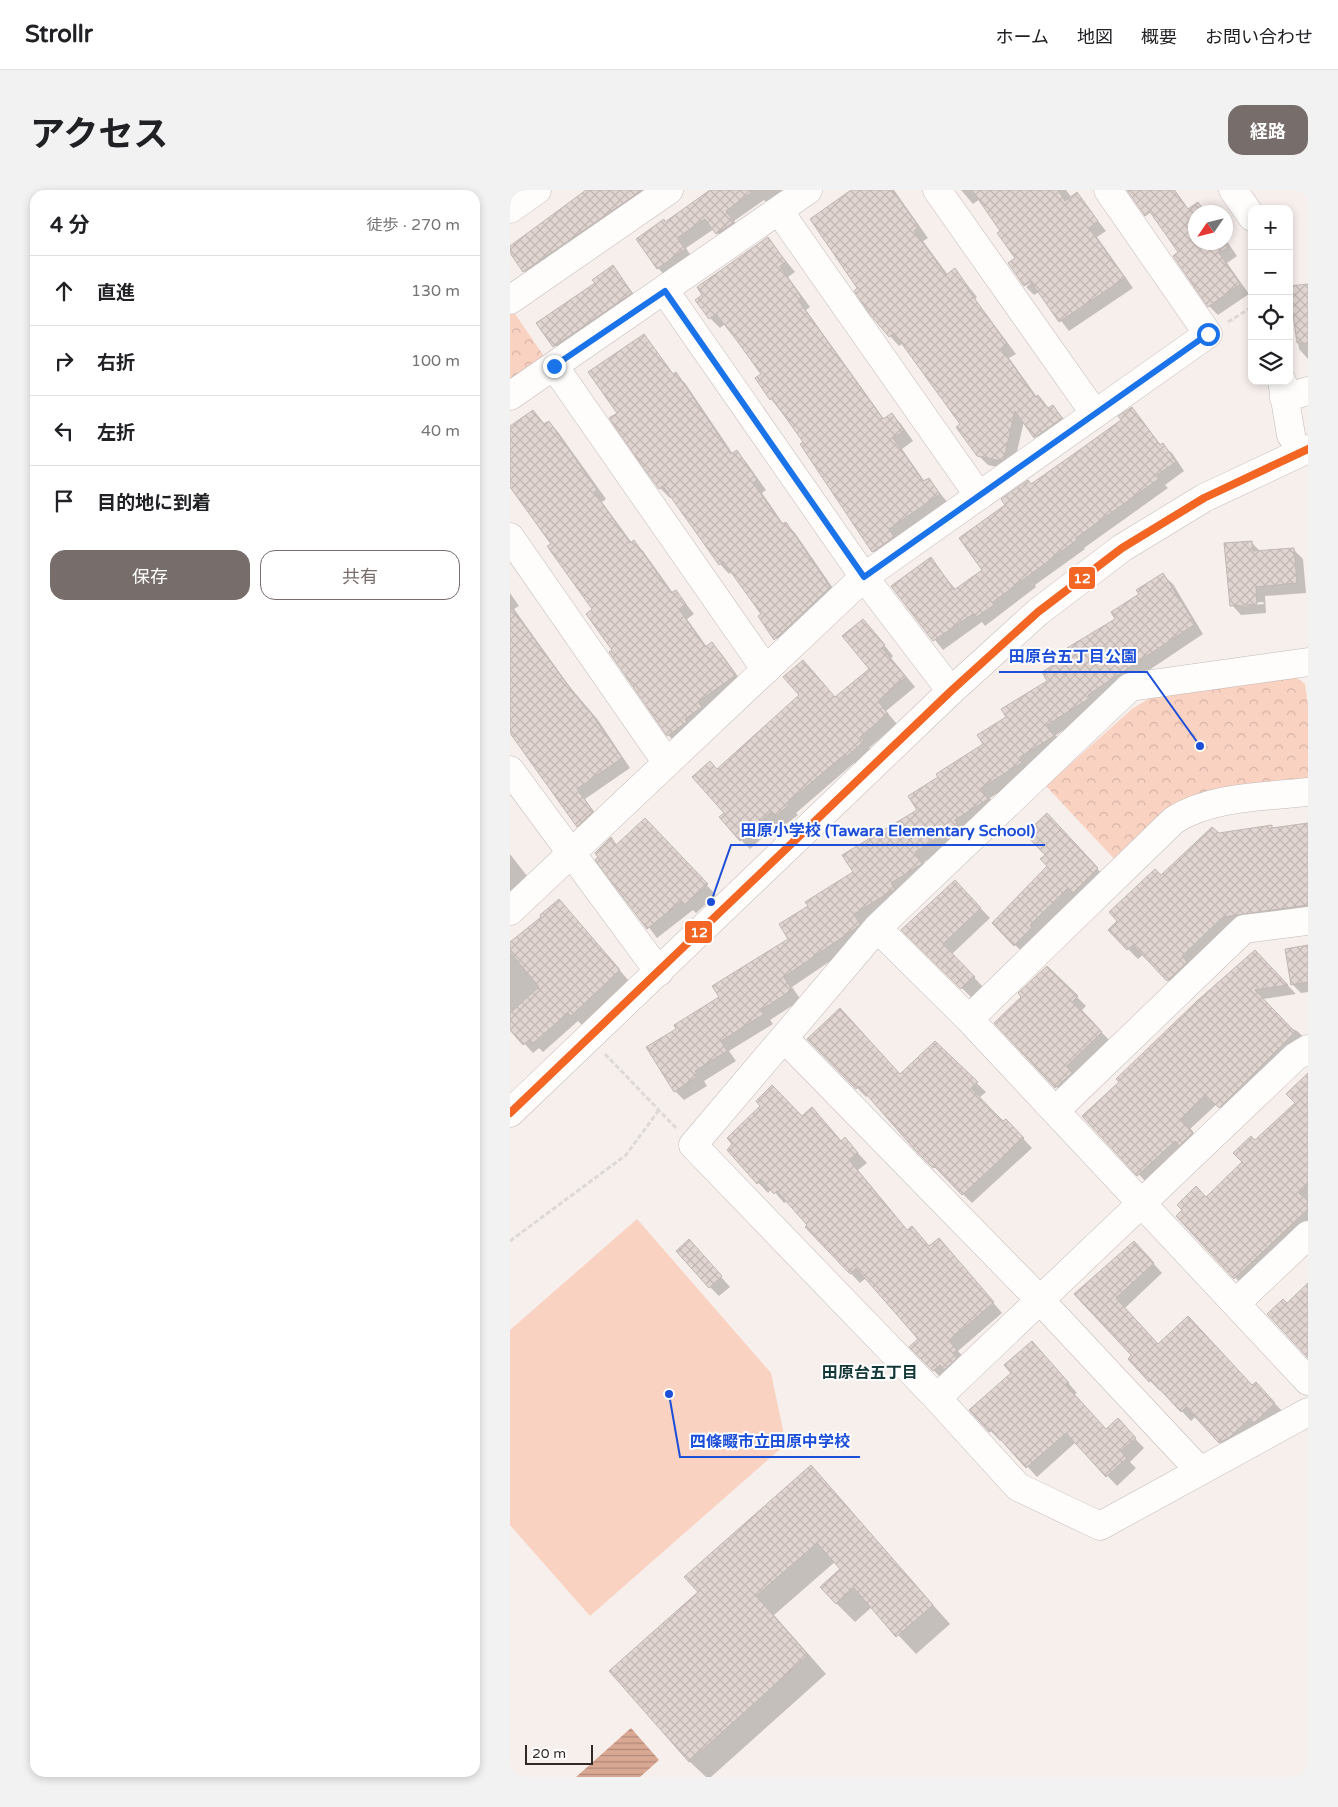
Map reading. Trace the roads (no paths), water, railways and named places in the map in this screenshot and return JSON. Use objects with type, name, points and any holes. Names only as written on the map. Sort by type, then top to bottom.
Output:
[{"type":"street","points":[[510,209],[537,190]]},
{"type":"street","points":[[510,300],[669,190]]},
{"type":"street","points":[[510,396],[665,291],[808,190]]},
{"type":"street","points":[[937,190],[1095,414]]},
{"type":"street","points":[[510,911],[864,577],[1208,334],[1108,190]]},
{"type":"street","points":[[1233,190],[1248,211]]},
{"type":"street","points":[[779,211],[979,496]]},
{"type":"street","points":[[665,291],[864,577],[951,691]]},
{"type":"street","points":[[554,366],[766,670]]},
{"type":"street","points":[[510,1113],[951,691],[1038,612],[1122,548],[1299,442],[1291,390]]},
{"type":"street","points":[[510,537],[668,763]]},
{"type":"street","points":[[1308,662],[1130,687],[877,928],[693,1145],[937,1398],[1018,1487],[1100,1526],[1308,1412]]},
{"type":"street","points":[[510,770],[659,972]]},
{"type":"street","points":[[969,1020],[1174,820],[1192,809],[1213,804],[1308,792]]},
{"type":"street","points":[[1055,1111],[1244,930],[1308,921]]},
{"type":"street","points":[[877,928],[969,1020],[1143,1202],[1308,1381]]},
{"type":"street","points":[[784,1038],[1040,1300],[1200,1471]]},
{"type":"street","points":[[937,1398],[1294,1057],[1308,1049]]},
{"type":"street","points":[[1236,1303],[1308,1235]]},
{"type":"place","name":"田原台五丁目公園","points":[[1200,746]]},
{"type":"place","name":"田原小学校 (Tawara Elementary School)","points":[[711,902]]},
{"type":"place","name":"四條畷市立田原中学校","points":[[669,1394]]},
{"type":"district","name":"田原台五丁目","points":[[870,1373]]}]
